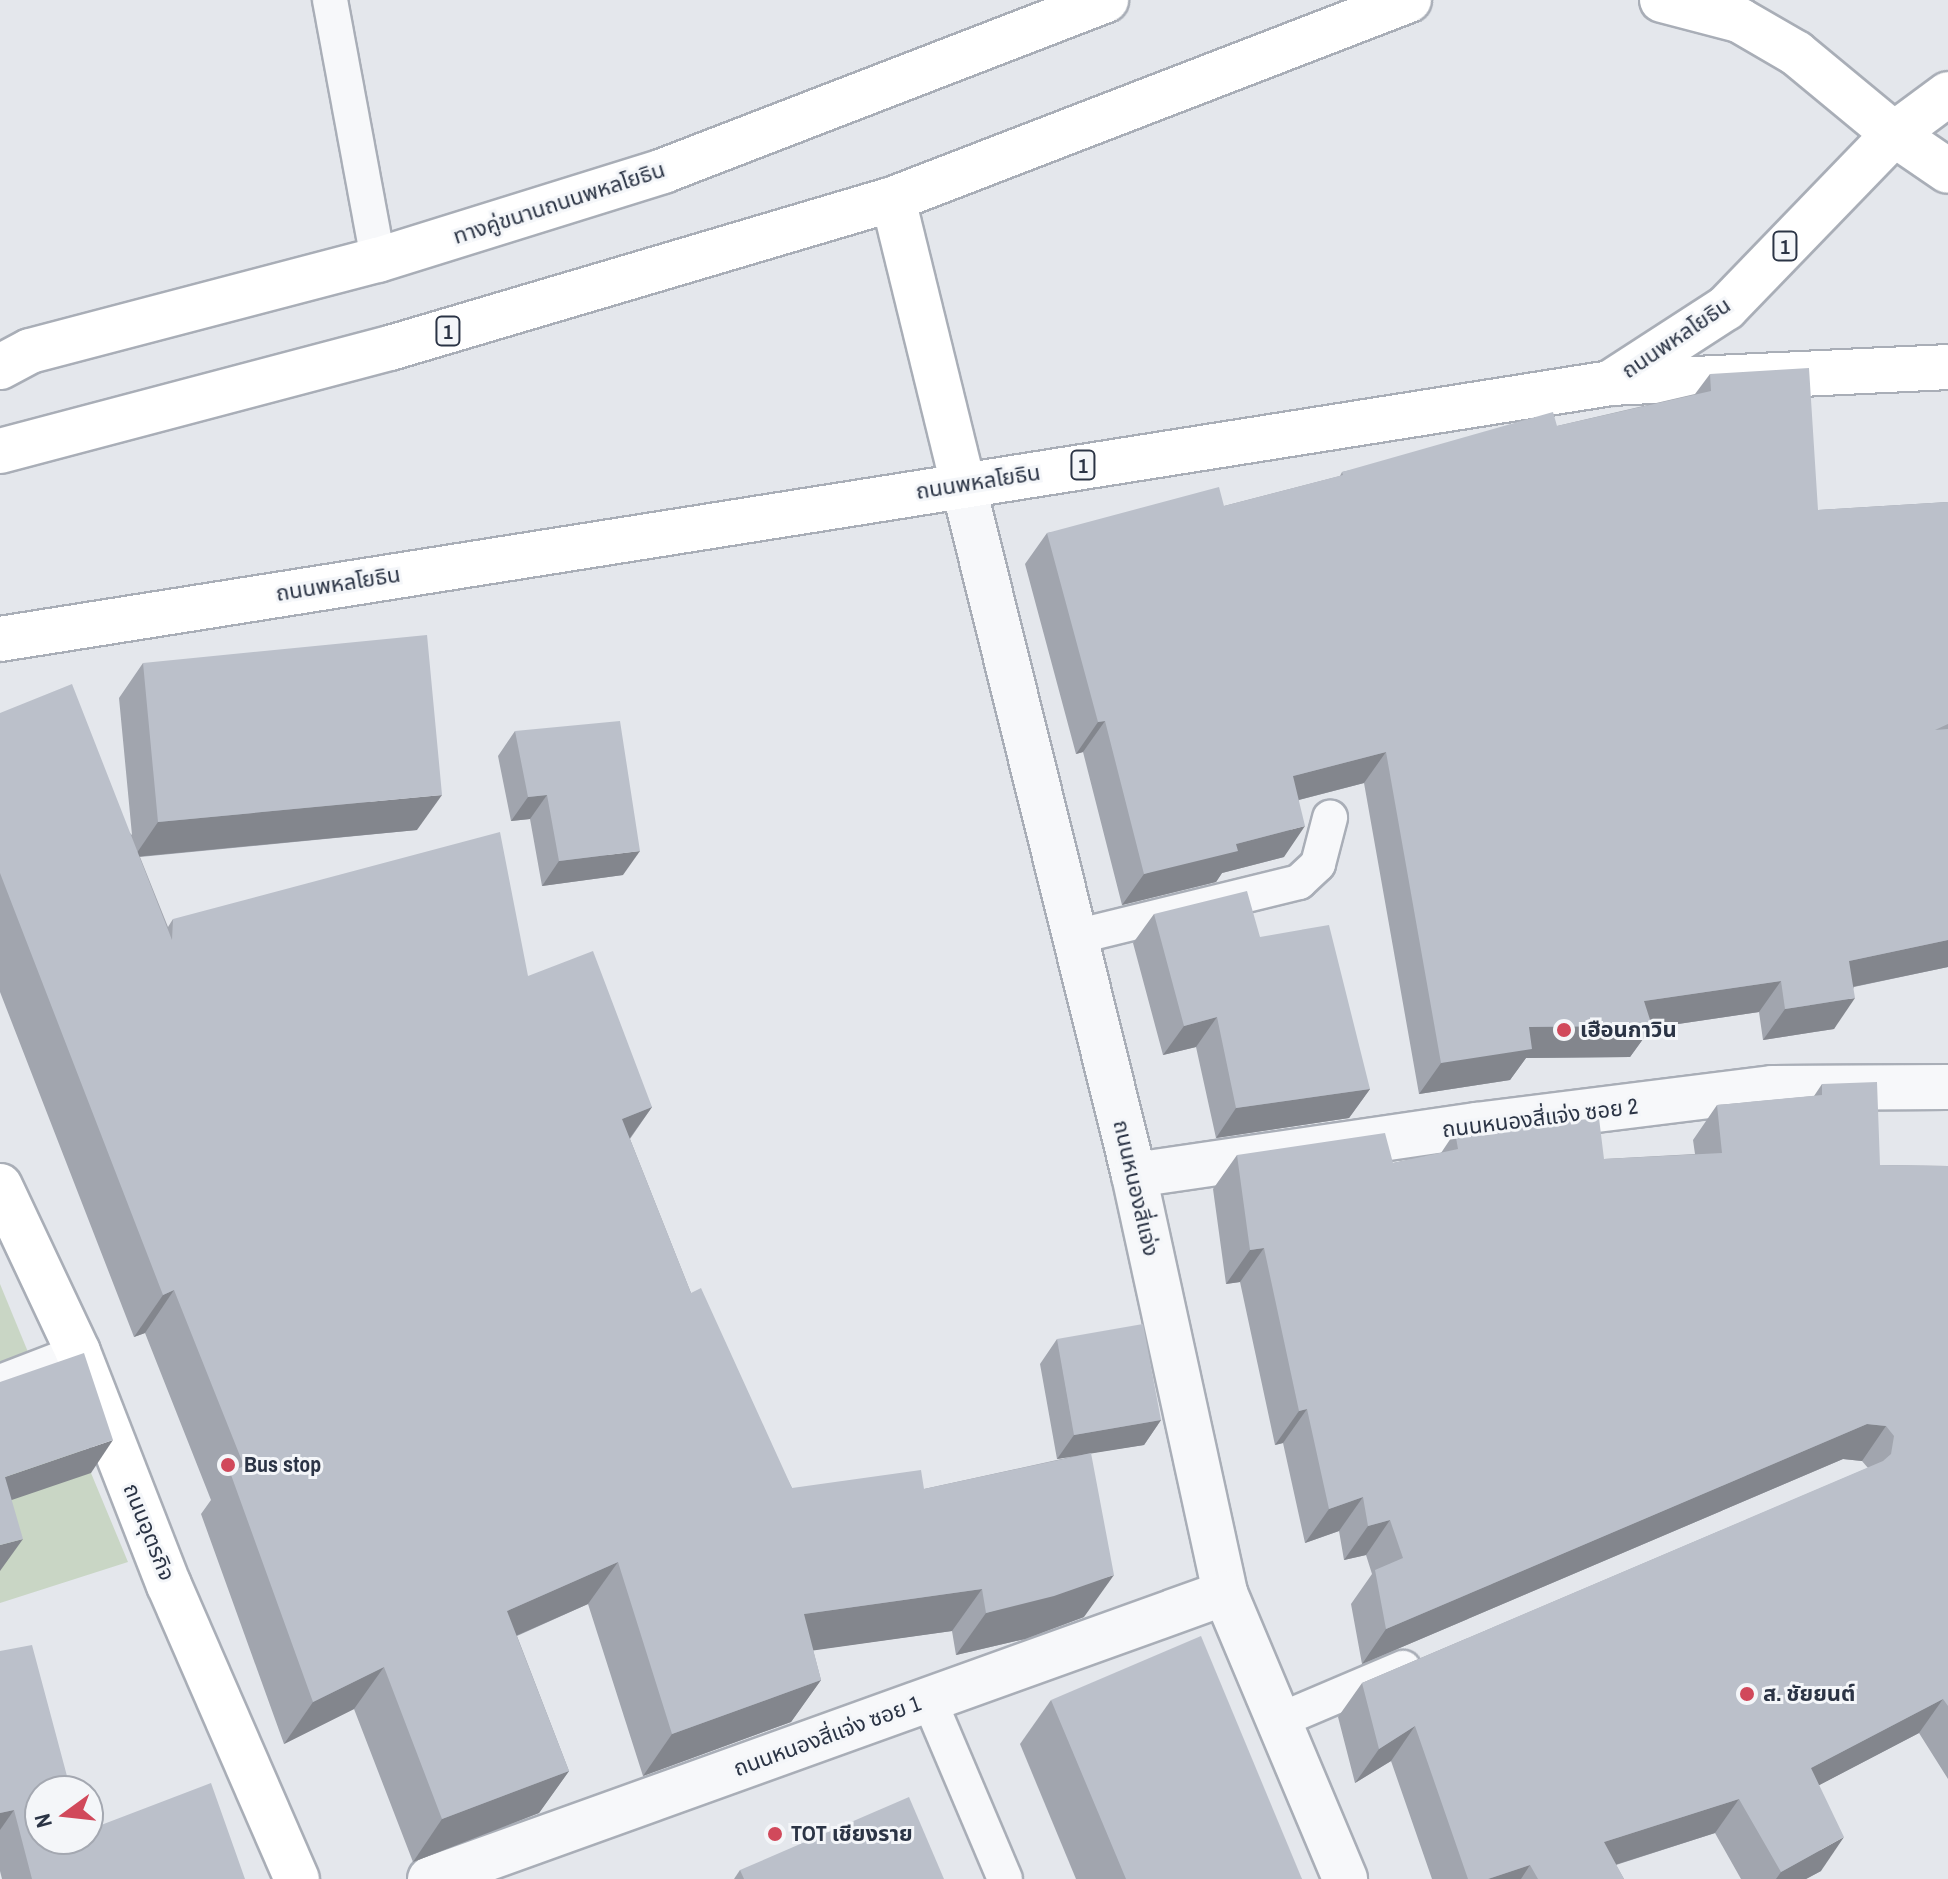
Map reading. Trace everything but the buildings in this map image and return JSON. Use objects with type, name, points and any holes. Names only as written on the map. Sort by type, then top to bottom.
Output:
[{"type":"main road","name":"ทางคู่ขนานถนนพหลโยธิน","points":[[0,367],[30,351],[378,260],[663,171],[1106,0]]},
{"type":"main road","name":"1","points":[[0,451],[390,348],[893,199],[1409,0]]},
{"type":"main road","points":[[1662,0],[1739,20],[1796,53],[1894,134],[1948,171]]},
{"type":"main road","name":"ถนนพหลโยธิน","points":[[0,639],[1610,383],[1726,308],[1894,134],[1948,94]]},
{"type":"main road","points":[[893,199],[963,484]]},
{"type":"main road","points":[[1610,383],[1948,367]]},
{"type":"main road","name":"ถนนอุตรกิจ","points":[[0,1186],[78,1352],[169,1585],[297,1879]]},
{"type":"street","name":"ถนนหนองสี่แจ่ง","points":[[963,484],[1134,1175],[1225,1593],[1345,1879]]},
{"type":"street","name":"ถนนหนองสี่แจ่ง ซอย 2","points":[[1134,1175],[1476,1125],[1772,1088],[1948,1087]]},
{"type":"street","name":"ถนนหนองสี่แจ่ง ซอย 1","points":[[430,1879],[1225,1593]]},
{"type":"lane","points":[[330,0],[378,260]]},
{"type":"lane","points":[[1075,937],[1299,882],[1318,864],[1330,818]]},
{"type":"lane","points":[[0,1382],[78,1352]]},
{"type":"lane","points":[[1278,1721],[1425,1658]]},
{"type":"lane","points":[[929,1700],[1005,1879]]},
{"type":"green space","points":[[0,1284],[28,1352],[0,1363]]},
{"type":"green space","points":[[61,1385],[91,1473],[128,1562],[0,1603],[0,1406]]},
{"type":"place","name":"เฮือนกาวิน","points":[[1564,1030]]},
{"type":"place","name":"Bus stop","points":[[228,1465]]},
{"type":"place","name":"ส. ชัยยนต์","points":[[1747,1694]]},
{"type":"place","name":"TOT เชียงราย","points":[[775,1834]]}]
